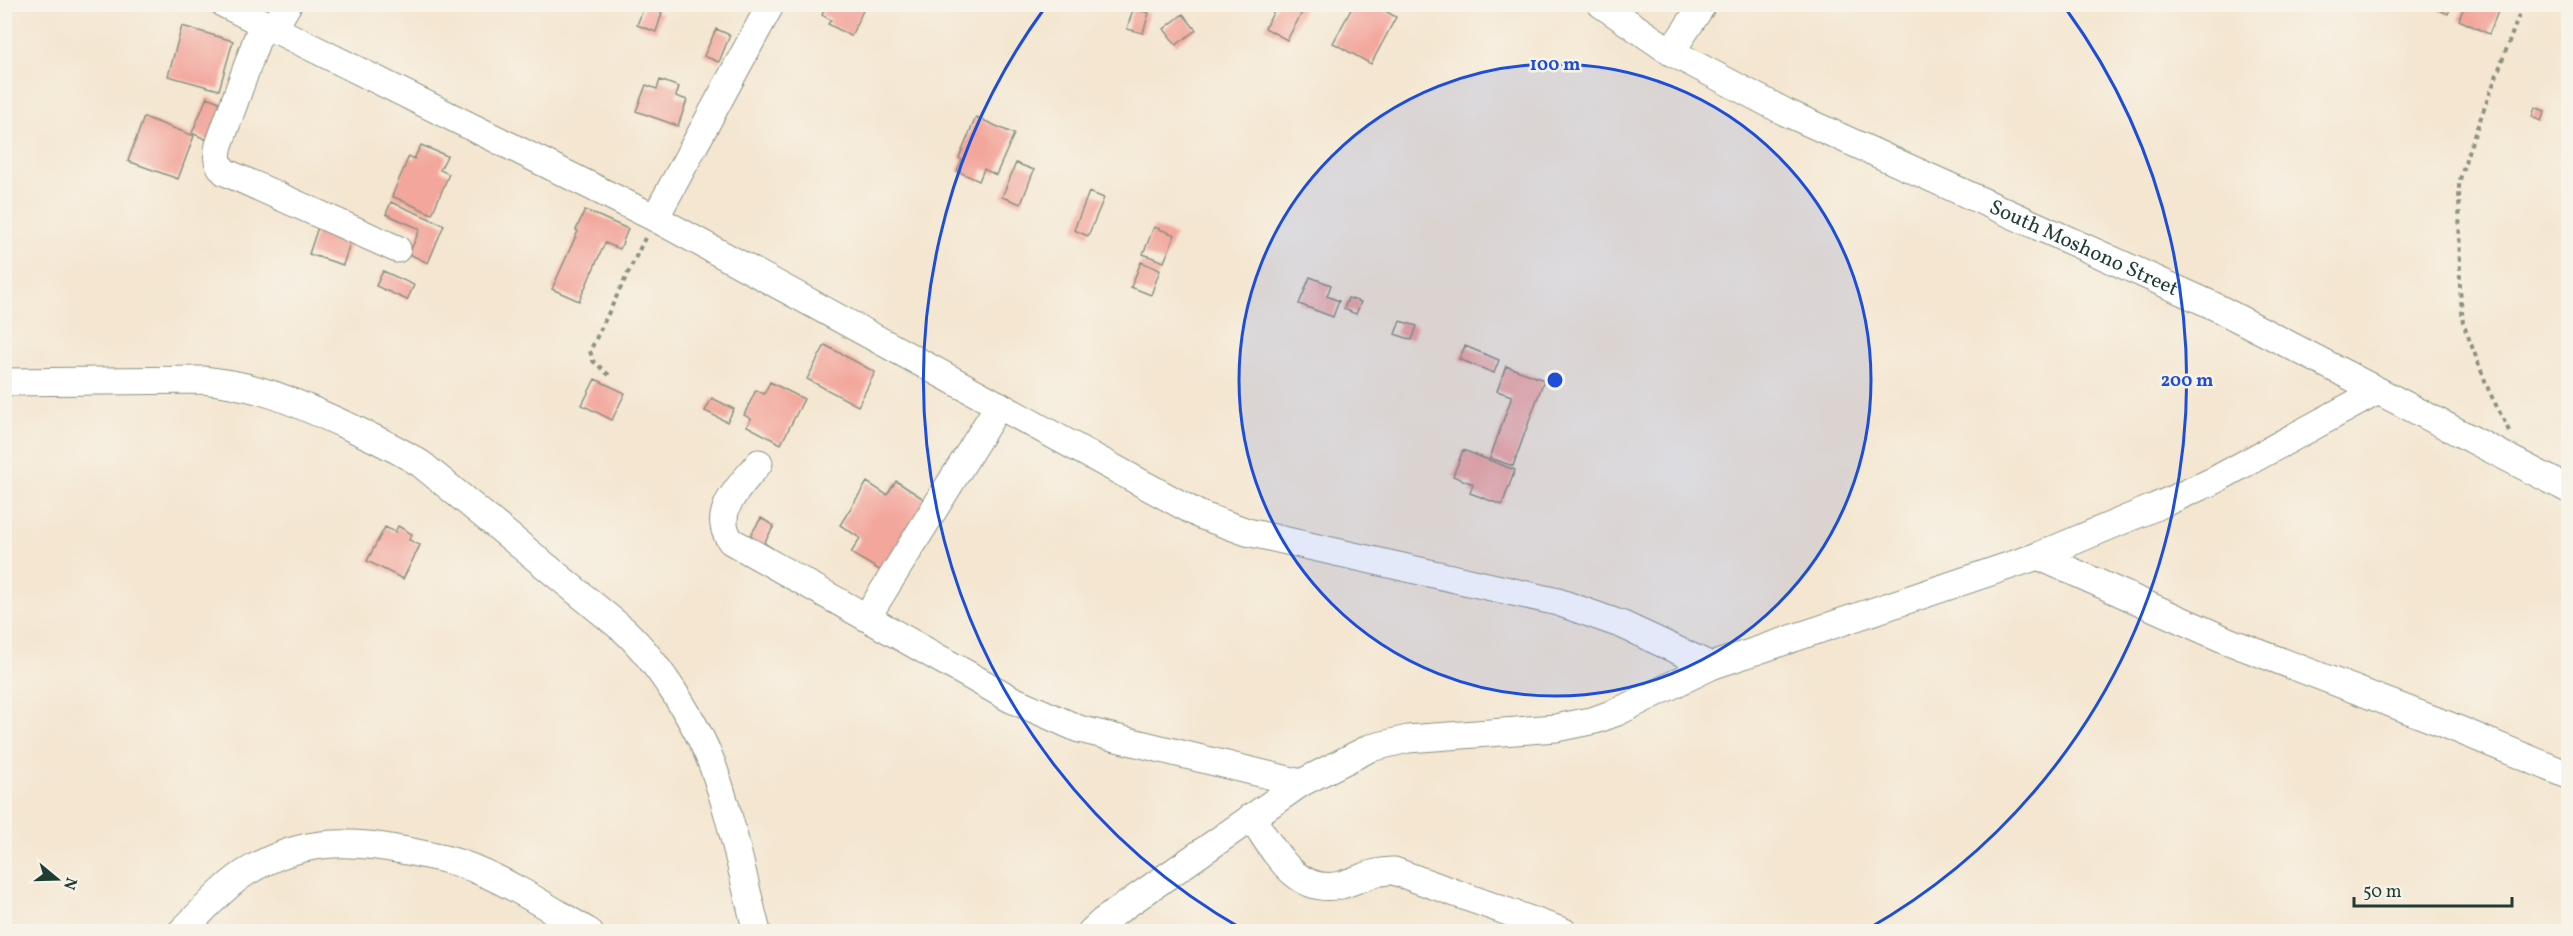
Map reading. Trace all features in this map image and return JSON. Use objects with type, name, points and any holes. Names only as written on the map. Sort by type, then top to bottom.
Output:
[{"type":"street","points":[[224,4],[654,218],[1200,515],[1221,524],[1269,538],[1558,602],[1623,625],[1711,666]]},
{"type":"street","points":[[288,4],[268,27],[219,145],[216,155],[221,167],[225,172],[397,249]]},
{"type":"street","points":[[654,218],[771,4]]},
{"type":"street","name":"South Moshono Street","points":[[1601,4],[1671,52],[1820,129],[2212,305],[2568,489]]},
{"type":"street","points":[[1671,52],[1703,4]]},
{"type":"street","points":[[4,382],[203,380],[234,383],[282,396],[398,449],[421,464],[625,631],[654,663],[696,730],[712,766],[757,932]]},
{"type":"street","points":[[1091,932],[1103,921],[1301,783],[1370,748],[1396,741],[1556,728],[1595,720],[1711,666],[2037,556],[2213,481],[2378,391]]},
{"type":"street","points":[[867,617],[999,405]]},
{"type":"street","points":[[759,463],[724,509],[723,519],[726,535],[730,541],[1011,699],[1063,723],[1079,729],[1301,783]]},
{"type":"street","points":[[2037,556],[2228,641],[2445,724],[2568,775]]},
{"type":"street","points":[[1251,817],[1288,868],[1310,884],[1330,886],[1380,871],[1394,871],[1564,932]]},
{"type":"street","points":[[181,932],[244,874],[274,858],[298,849],[321,843],[346,842],[373,844],[443,858],[477,870],[589,932]]},
{"type":"path","points":[[2521,10],[2460,176],[2460,289],[2466,333],[2526,467]]},
{"type":"path","points":[[609,375],[593,361],[590,351],[654,218]]},
{"type":"building","points":[[827,4],[866,4],[851,36],[828,24],[831,20],[822,15]]},
{"type":"building","points":[[1278,4],[1296,4],[1304,9],[1287,40],[1265,28]]},
{"type":"building","points":[[1354,4],[1373,4],[1396,17],[1371,64],[1333,43]]},
{"type":"building","points":[[2433,4],[2452,4],[2448,14],[2432,7]]},
{"type":"building","points":[[2465,4],[2501,4],[2489,34],[2459,20]]},
{"type":"building","points":[[644,7],[662,13],[656,32],[637,25]]},
{"type":"building","points":[[1133,9],[1149,13],[1143,33],[1127,29]]},
{"type":"building","points":[[1183,14],[1196,30],[1176,45],[1164,29]]},
{"type":"building","points":[[182,26],[233,41],[219,90],[168,76]]},
{"type":"building","points":[[716,29],[730,35],[719,62],[704,56]]},
{"type":"building","points":[[660,80],[679,87],[676,96],[687,100],[678,126],[636,111],[646,85],[657,89]]},
{"type":"building","points":[[207,97],[229,106],[214,143],[192,133]]},
{"type":"building","points":[[2535,107],[2545,111],[2541,121],[2532,117]]},
{"type":"building","points":[[144,117],[194,136],[178,179],[128,161]]},
{"type":"building","points":[[976,117],[1014,134],[996,175],[984,169],[979,181],[957,171],[962,160],[959,158]]},
{"type":"building","points":[[421,145],[447,156],[440,170],[449,174],[432,214],[392,196],[409,156],[414,159]]},
{"type":"building","points":[[1016,163],[1034,170],[1021,204],[1002,197]]},
{"type":"building","points":[[1089,192],[1104,198],[1088,236],[1074,230]]},
{"type":"building","points":[[391,202],[444,225],[428,263],[409,254],[420,229],[386,214]]},
{"type":"building","points":[[585,210],[628,229],[620,249],[605,243],[579,301],[552,289]]},
{"type":"building","points":[[318,227],[352,237],[343,265],[309,254]]},
{"type":"building","points":[[1154,227],[1175,235],[1164,262],[1143,254]]},
{"type":"building","points":[[1141,262],[1160,270],[1151,295],[1131,287]]},
{"type":"building","points":[[383,271],[414,285],[407,300],[376,286]]},
{"type":"building","points":[[1310,277],[1331,285],[1327,296],[1339,301],[1333,317],[1299,304]]},
{"type":"building","points":[[1348,298],[1361,302],[1356,314],[1344,309]]},
{"type":"building","points":[[1400,321],[1417,326],[1412,340],[1395,334]]},
{"type":"building","points":[[825,345],[875,372],[858,406],[807,379]]},
{"type":"building","points":[[1465,346],[1499,360],[1494,373],[1459,359]]},
{"type":"building","points":[[1506,366],[1544,380],[1513,466],[1490,458],[1512,396],[1497,391]]},
{"type":"building","points":[[595,379],[625,393],[612,420],[582,405]]},
{"type":"building","points":[[770,382],[804,399],[781,444],[747,426],[751,419],[744,415],[756,390],[764,394]]},
{"type":"building","points":[[712,398],[734,409],[727,422],[705,411]]},
{"type":"building","points":[[1463,450],[1515,470],[1502,505],[1470,493],[1473,484],[1453,476]]},
{"type":"building","points":[[896,481],[933,505],[889,576],[851,553],[860,538],[840,525],[867,482],[887,495]]},
{"type":"building","points":[[761,518],[774,526],[764,543],[781,554],[774,564],[744,546]]},
{"type":"building","points":[[398,526],[412,534],[409,540],[420,545],[403,579],[367,561],[385,527],[395,532]]}]
